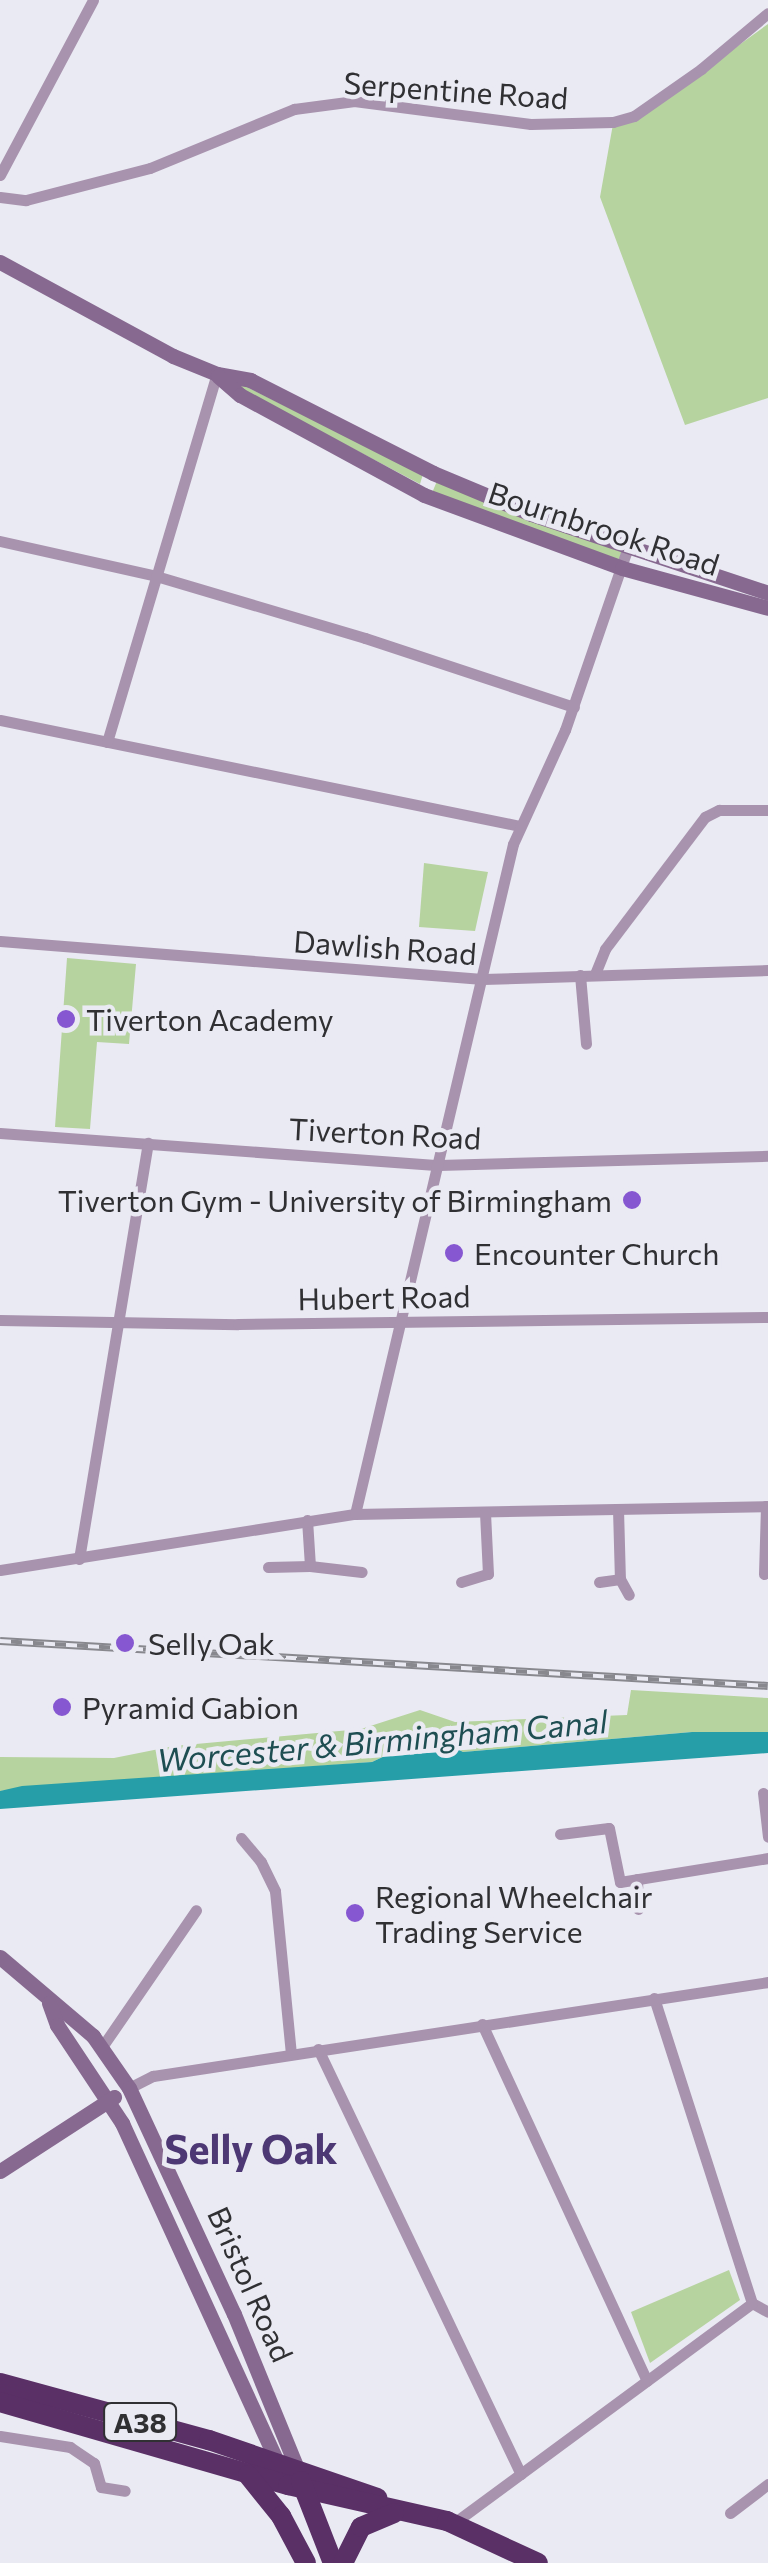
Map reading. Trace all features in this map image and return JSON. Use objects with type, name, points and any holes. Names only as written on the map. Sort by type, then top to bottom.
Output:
[{"type":"highway","name":"A38","points":[[0,2383],[209,2440],[292,2477]]},
{"type":"highway","name":"A38","points":[[0,2402],[247,2474],[292,2477]]},
{"type":"highway","points":[[247,2474],[281,2516],[306,2563]]},
{"type":"highway","points":[[292,2477],[403,2512],[454,2523],[538,2563]]},
{"type":"highway","points":[[292,2477],[318,2563]]},
{"type":"highway","name":"Bristol Road","points":[[292,2477],[333,2563]]},
{"type":"highway","points":[[343,2563],[361,2527],[403,2512]]},
{"type":"street","points":[[0,175],[93,0]]},
{"type":"street","name":"Serpentine Road","points":[[0,197],[26,200],[150,168],[294,109],[354,101],[531,124],[614,122],[634,116],[701,69],[768,12]]},
{"type":"street","name":"Bournbrook Road","points":[[0,262],[173,356],[217,374],[250,380],[433,473],[628,547],[768,593]]},
{"type":"street","points":[[108,742],[217,374]]},
{"type":"street","name":"Bournbrook Road","points":[[217,374],[240,395],[424,495],[622,568],[768,608]]},
{"type":"street","points":[[424,495],[433,473]]},
{"type":"street","points":[[0,541],[156,576],[365,638],[574,707]]},
{"type":"street","points":[[355,1514],[520,826],[574,707],[628,547]]},
{"type":"street","points":[[0,720],[520,826]]},
{"type":"street","points":[[595,974],[605,949],[705,818],[719,810],[768,810]]},
{"type":"street","name":"Dawlish Road","points":[[0,941],[483,979],[768,970]]},
{"type":"street","points":[[580,975],[586,1044]]},
{"type":"street","name":"Tiverton Road","points":[[0,1133],[439,1165],[768,1156]]},
{"type":"street","points":[[79,1559],[148,1143]]},
{"type":"street","name":"Hubert Road","points":[[0,1320],[401,1323],[768,1318]]},
{"type":"street","points":[[0,1570],[355,1514],[767,1506],[764,1574]]},
{"type":"street","points":[[618,1508],[620,1579],[629,1595]]},
{"type":"street","points":[[462,1582],[488,1574],[485,1512]]},
{"type":"street","points":[[307,1520],[310,1566]]},
{"type":"street","points":[[268,1567],[310,1566],[362,1572]]},
{"type":"street","points":[[600,1582],[620,1579]]},
{"type":"street","points":[[763,1793],[768,1837]]},
{"type":"street","points":[[560,1834],[609,1828],[620,1882],[768,1858]]},
{"type":"street","points":[[241,1838],[261,1862],[274,1891],[291,2054]]},
{"type":"street","points":[[637,1880],[638,1908]]},
{"type":"street","points":[[102,2047],[196,1910]]},
{"type":"street","name":"Bristol Road","points":[[0,1957],[49,2002],[74,2018],[102,2047],[130,2088],[234,2314],[292,2477]]},
{"type":"street","points":[[0,2171],[153,2076],[768,1982]]},
{"type":"street","points":[[654,1998],[752,2303],[768,2312]]},
{"type":"street","name":"Bristol Road","points":[[49,2002],[57,2024],[110,2100],[292,2477]]},
{"type":"street","points":[[482,2024],[647,2381]]},
{"type":"street","points":[[318,2050],[522,2474]]},
{"type":"street","points":[[454,2523],[752,2303]]},
{"type":"street","points":[[74,2404],[87,2429],[76,2450]]},
{"type":"street","points":[[0,2436],[76,2450],[94,2463],[101,2486],[125,2492]]},
{"type":"street","points":[[730,2513],[768,2484]]},
{"type":"green space","points":[[768,24],[768,398],[685,425],[600,197],[613,124],[632,122]]},
{"type":"green space","points":[[239,383],[423,474],[420,484],[242,390]]},
{"type":"green space","points":[[437,481],[622,550],[619,561],[432,493]]},
{"type":"green space","points":[[424,863],[488,872],[475,931],[419,927]]},
{"type":"green space","points":[[67,958],[136,964],[129,1044],[97,1042],[90,1129],[55,1127]]},
{"type":"green space","points":[[631,1690],[768,1698],[768,1732],[692,1732],[463,1752],[431,1734],[412,1734],[402,1748],[372,1762],[0,1791],[0,1757],[114,1758],[174,1746],[361,1729],[420,1710],[455,1722],[627,1715]]},
{"type":"green space","points":[[729,2270],[740,2300],[650,2363],[631,2312]]},
{"type":"water","points":[[421,1730],[463,1752],[692,1732],[768,1732],[768,1753],[0,1809],[0,1791],[22,1786],[372,1762],[402,1748]]},
{"type":"railway","points":[[0,1641],[768,1686]]},
{"type":"place","name":"Tiverton Academy","points":[[66,1019]]},
{"type":"place","name":"Tiverton Gym - University of Birmingham","points":[[632,1200]]},
{"type":"place","name":"Encounter Church","points":[[454,1253]]},
{"type":"place","name":"Selly Oak","points":[[125,1643]]},
{"type":"place","name":"Pyramid Gabion","points":[[62,1707]]},
{"type":"place","name":"Regional Wheelchair Trading Service","points":[[355,1913]]},
{"type":"district","name":"Selly Oak","points":[[251,2148]]},
{"type":"water label","name":"Worcester & Birmingham Canal","points":[[382,1740]]}]
